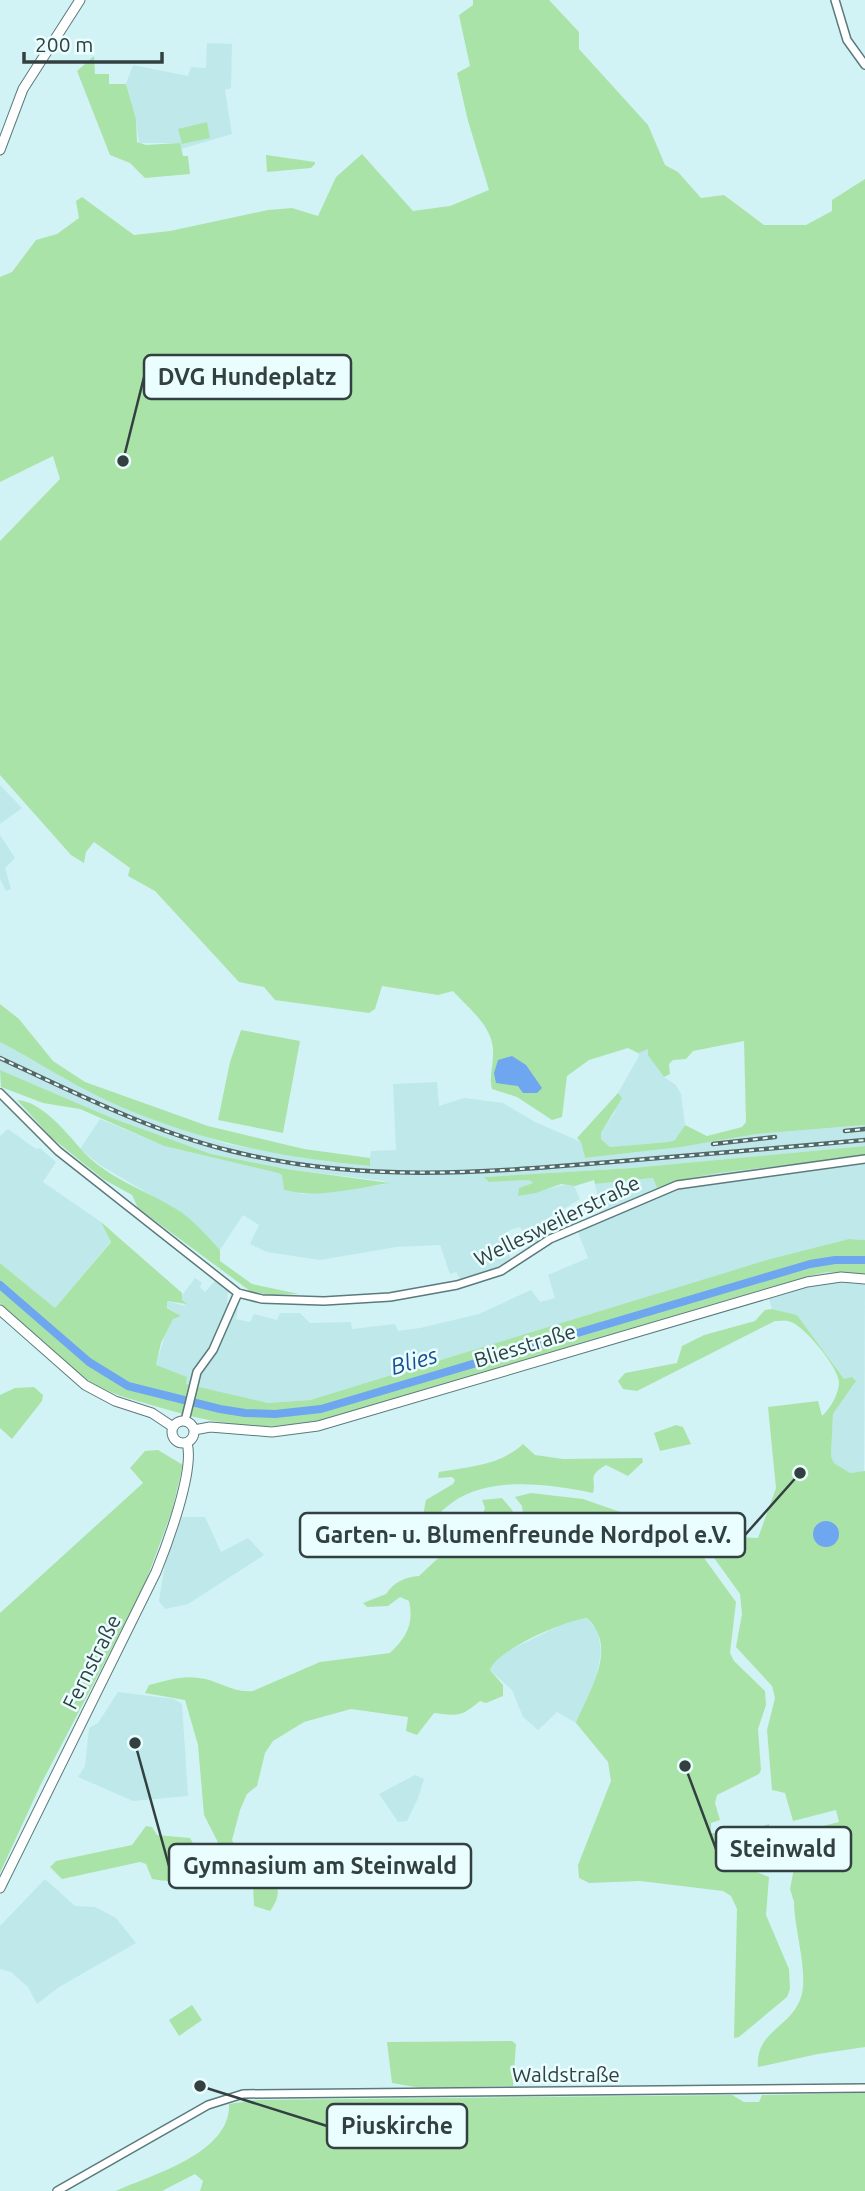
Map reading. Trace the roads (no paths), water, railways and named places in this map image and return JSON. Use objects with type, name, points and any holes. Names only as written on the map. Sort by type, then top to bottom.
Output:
[{"type":"main road","points":[[0,150],[23,89],[79,0]]},
{"type":"main road","name":"Bliesstraße","points":[[194,1430],[209,1427],[272,1432],[318,1426],[807,1282],[841,1277],[865,1279]]},
{"type":"main road","points":[[0,1310],[97,1393],[152,1413],[173,1427]]},
{"type":"main road","points":[[186,1417],[194,1430],[192,1439],[187,1443],[173,1439],[173,1427],[186,1417]]},
{"type":"main road","name":"Fernstraße","points":[[0,1888],[156,1572],[173,1527],[189,1453],[187,1443]]},
{"type":"street","points":[[835,0],[847,40],[865,65]]},
{"type":"street","name":"Wellesweilerstraße","points":[[0,1093],[58,1151],[238,1293],[262,1300],[324,1301],[390,1297],[457,1285],[500,1271],[550,1239],[677,1185],[865,1159]]},
{"type":"street","points":[[186,1417],[197,1372],[213,1350],[238,1293]]},
{"type":"street","name":"Waldstraße","points":[[57,2191],[208,2105],[239,2095],[865,2088]]},
{"type":"water","points":[[512,1056],[526,1065],[542,1088],[537,1093],[523,1093],[518,1086],[496,1083],[494,1073],[498,1060]]},
{"type":"water","points":[[826,1521],[835,1525],[839,1534],[835,1543],[826,1547],[817,1543],[813,1534],[817,1525]]},
{"type":"waterway","name":"Blies","points":[[0,1285],[89,1362],[128,1386],[220,1409],[275,1414],[321,1409],[810,1264],[835,1260],[865,1260]]},
{"type":"railway","points":[[0,1058],[113,1110],[171,1133],[231,1151],[326,1168],[420,1173],[467,1172],[865,1140]]},
{"type":"railway","points":[[845,1131],[865,1129]]},
{"type":"railway","points":[[713,1144],[775,1137]]},
{"type":"place","name":"DVG Hundeplatz","points":[[123,461]]},
{"type":"place","name":"Garten- u. Blumenfreunde Nordpol e.V.","points":[[800,1473]]},
{"type":"place","name":"Gymnasium am Steinwald","points":[[135,1743]]},
{"type":"place","name":"Steinwald","points":[[685,1766]]},
{"type":"place","name":"Piuskirche","points":[[200,2086]]}]
